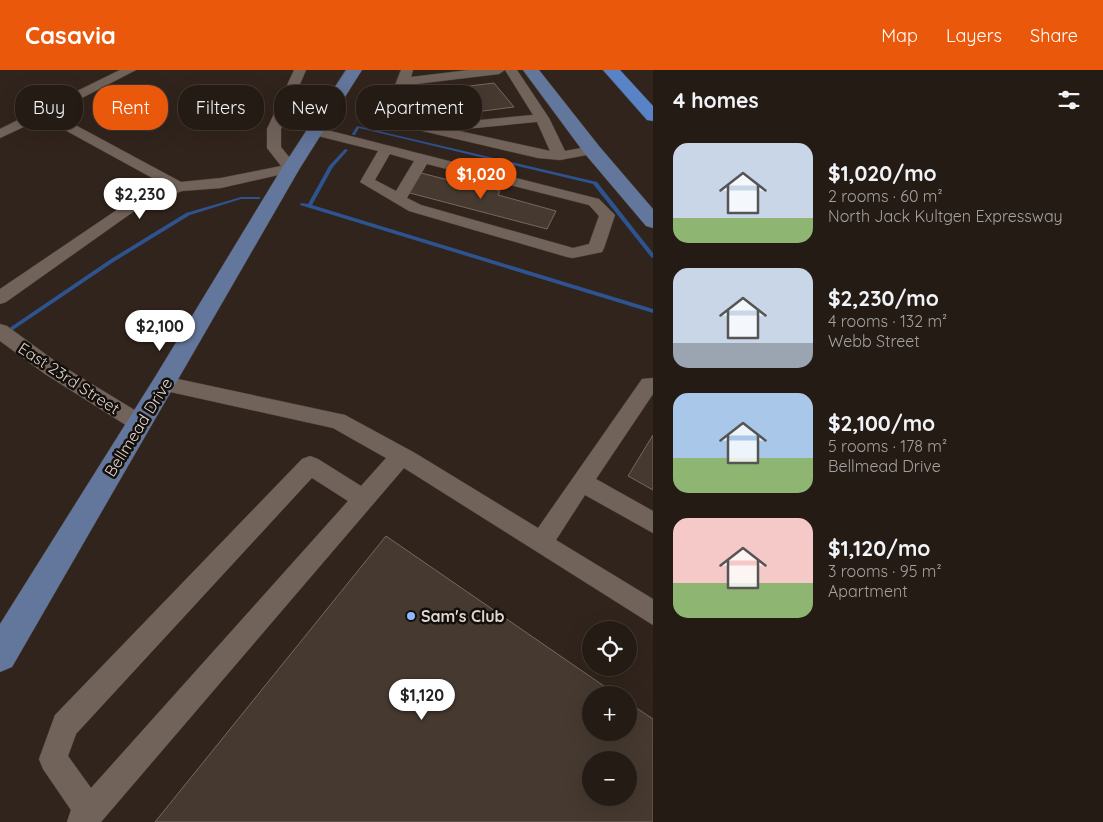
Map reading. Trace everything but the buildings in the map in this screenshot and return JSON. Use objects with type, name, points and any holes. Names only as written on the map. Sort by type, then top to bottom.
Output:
[{"type":"highway","points":[[611,70],[653,116]]},
{"type":"main road","name":"Bellmead Drive","points":[[0,655],[164,384],[291,168],[354,70]]},
{"type":"main road","points":[[531,70],[592,150],[653,222]]},
{"type":"street","points":[[83,92],[130,70]]},
{"type":"street","points":[[0,298],[135,204],[179,186],[221,183],[291,168],[274,148],[274,129],[299,72],[284,70]]},
{"type":"street","points":[[404,76],[499,70]]},
{"type":"street","points":[[511,70],[542,118],[560,156]]},
{"type":"street","points":[[482,124],[542,118]]},
{"type":"street","points":[[0,134],[15,126]]},
{"type":"street","points":[[75,130],[179,186]]},
{"type":"street","points":[[432,130],[538,154],[560,156],[592,150]]},
{"type":"street","points":[[315,131],[423,158],[594,202],[607,215],[596,248],[573,254],[415,208],[367,182],[386,149]]},
{"type":"street","points":[[399,200],[423,158]]},
{"type":"street","name":"East 23rd Street","points":[[0,331],[52,369],[139,423]]},
{"type":"street","points":[[164,384],[338,421],[401,456],[653,613]]},
{"type":"street","points":[[541,543],[649,384],[653,386]]},
{"type":"street","points":[[363,499],[310,465],[65,725],[53,759],[86,817],[401,456]]},
{"type":"street","points":[[582,482],[653,523]]},
{"type":"waterway","points":[[354,134],[358,127],[595,183],[653,256]]},
{"type":"waterway","points":[[309,206],[331,166],[346,150]]},
{"type":"waterway","points":[[8,331],[113,260],[188,214],[241,198],[259,198]]},
{"type":"waterway","points":[[302,204],[653,311]]},
{"type":"place","name":"Sam's Club","points":[[411,616]]}]
